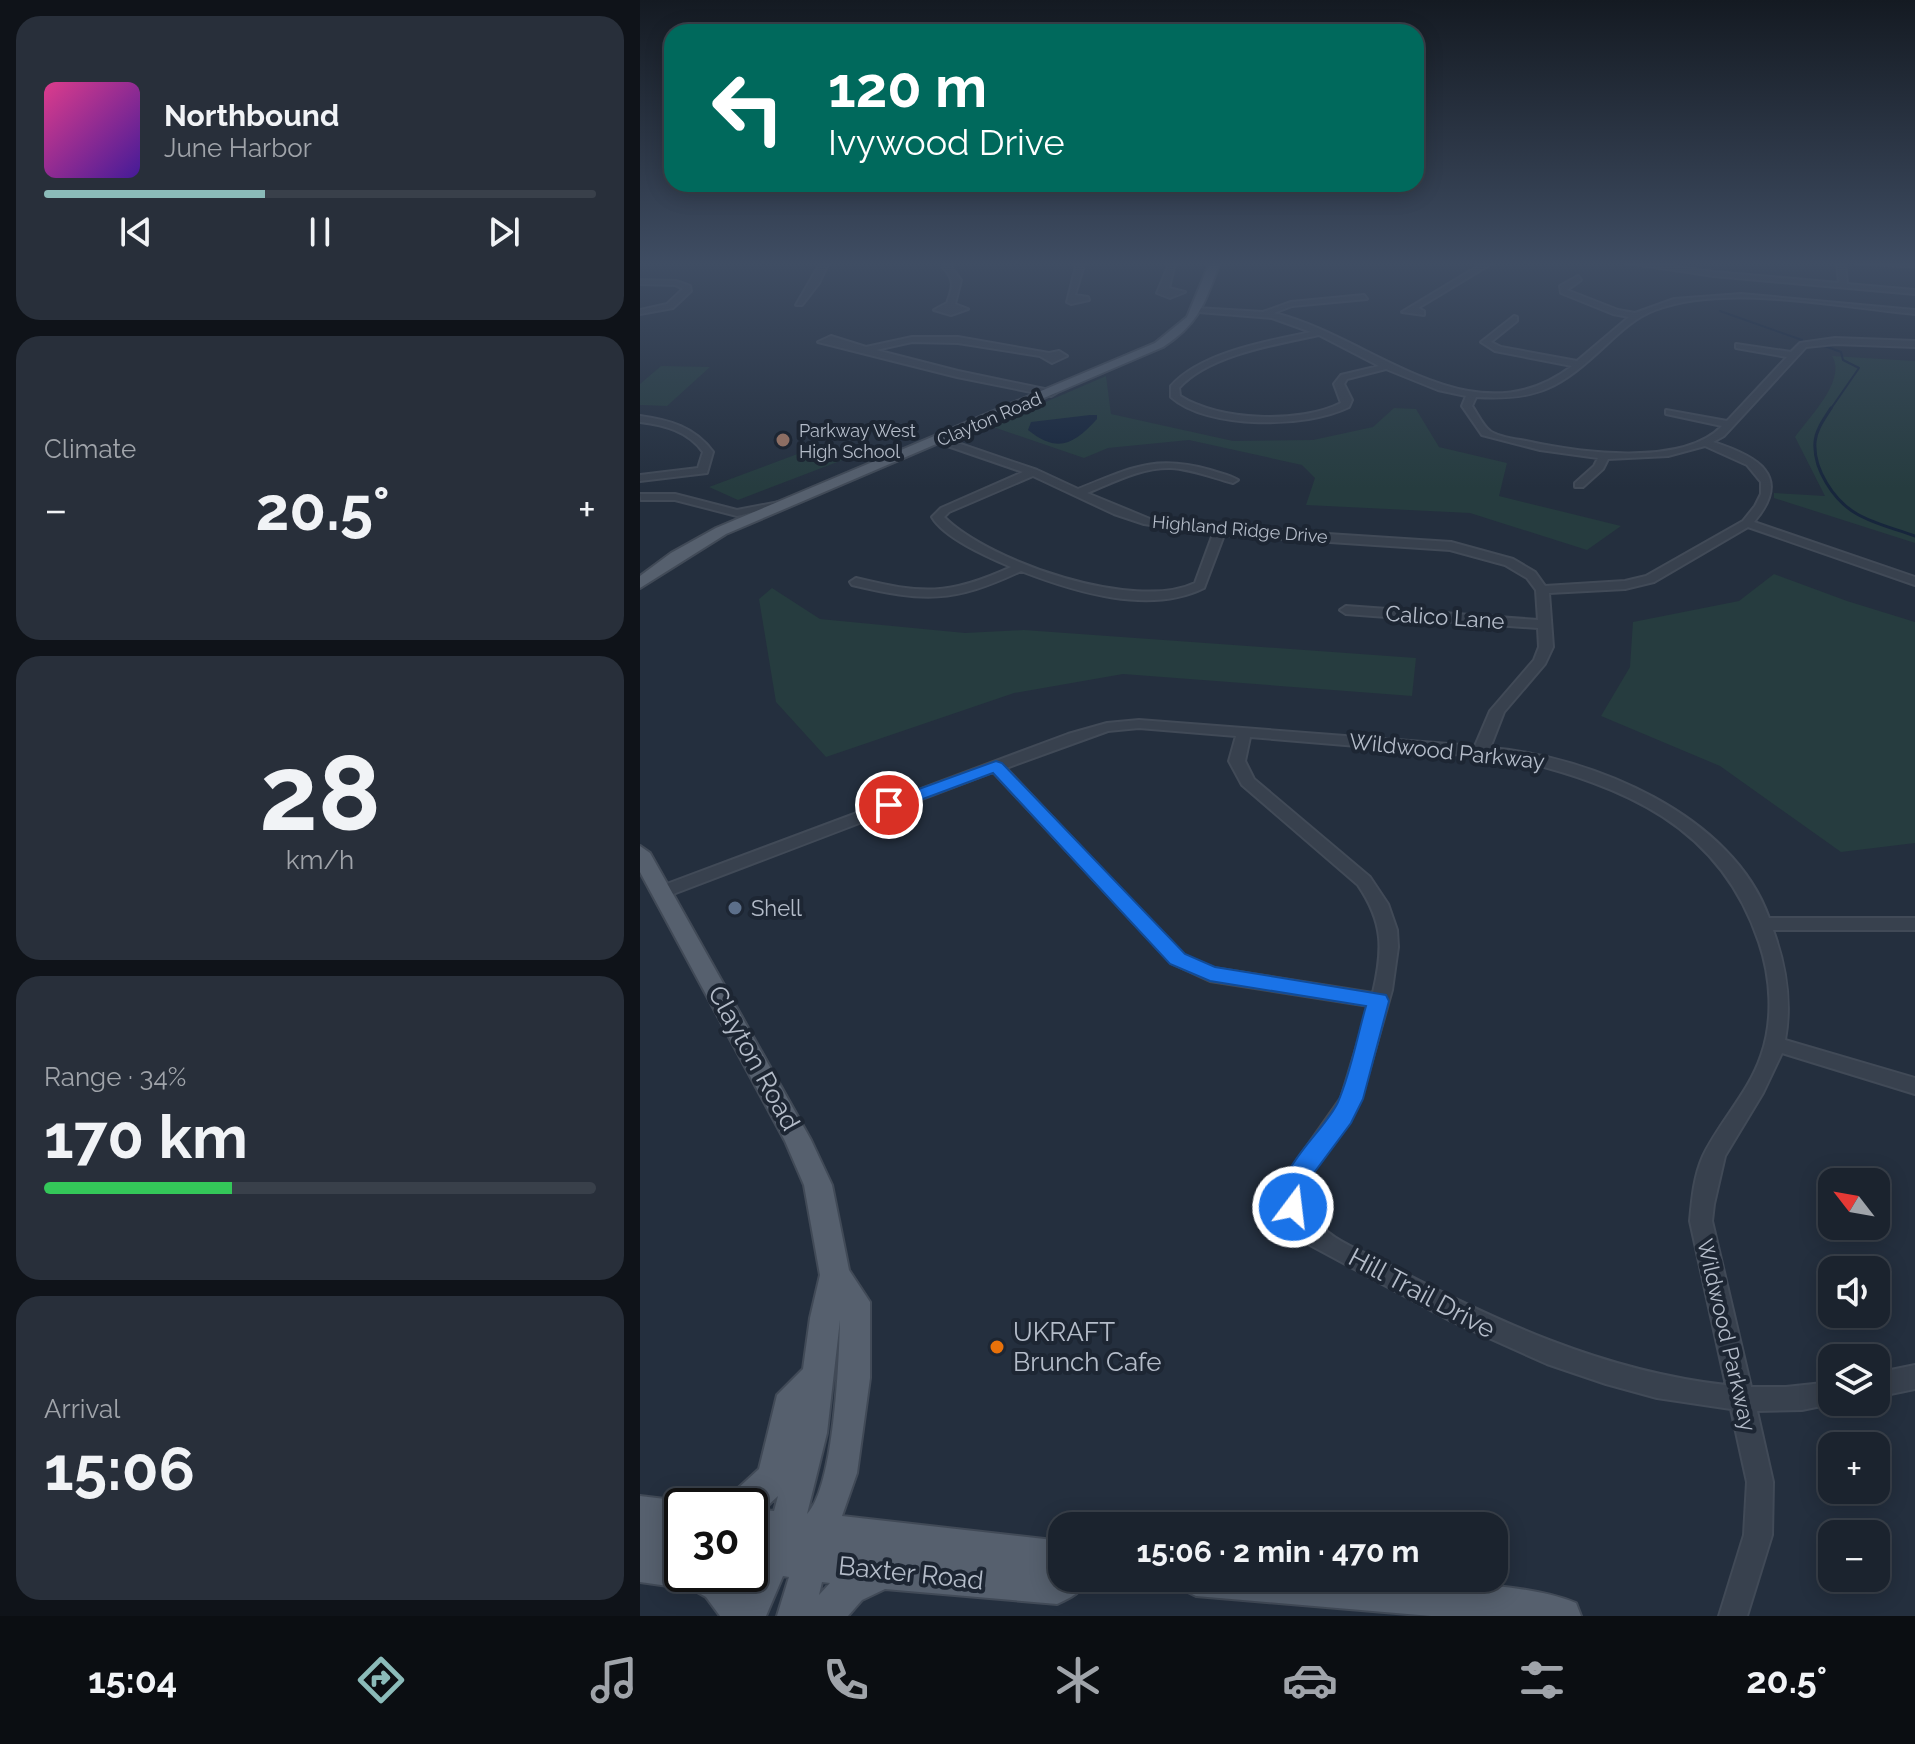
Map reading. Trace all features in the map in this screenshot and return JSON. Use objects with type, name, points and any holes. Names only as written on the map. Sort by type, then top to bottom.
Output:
[{"type":"main road","name":"Clayton Road","points":[[640,583],[700,542],[740,523],[1051,393],[1170,337]]},
{"type":"main road","points":[[700,542],[717,525],[714,514]]},
{"type":"main road","name":"Clayton Road","points":[[640,853],[798,1140],[818,1185],[835,1275],[825,1318],[811,1433],[788,1547],[795,1616]]},
{"type":"main road","name":"Clayton Road","points":[[748,1616],[788,1547],[841,1473],[854,1378],[855,1302],[835,1275]]},
{"type":"main road","points":[[762,1488],[772,1479],[783,1445],[788,1406],[819,1375]]},
{"type":"main road","points":[[640,1513],[664,1516]]},
{"type":"main road","name":"Baxter Road","points":[[788,1547],[862,1535],[1048,1556]]},
{"type":"main road","name":"Baxter Road","points":[[768,1536],[788,1547],[883,1571],[1048,1585]]},
{"type":"main road","points":[[640,1540],[664,1543]]},
{"type":"main road","points":[[640,1565],[664,1568]]},
{"type":"main road","points":[[823,1616],[850,1588],[883,1571]]},
{"type":"main road","points":[[724,1592],[739,1616]]},
{"type":"main road","points":[[1287,1592],[1371,1605],[1433,1608],[1497,1604],[1563,1616]]},
{"type":"street","points":[[1299,337],[1245,350],[1183,377],[1174,388],[1176,397],[1189,406],[1261,421],[1330,413],[1346,405],[1347,400],[1339,384],[1344,377],[1389,366]]},
{"type":"street","points":[[1327,337],[1430,385],[1472,394],[1541,389],[1610,337]]},
{"type":"street","points":[[1491,337],[1485,342],[1498,349],[1577,364]]},
{"type":"street","points":[[868,350],[893,342],[976,341],[1046,355]]},
{"type":"street","points":[[1707,443],[1803,345],[1819,342],[1915,344]]},
{"type":"street","points":[[840,343],[946,371],[1051,393]]},
{"type":"street","points":[[1739,346],[1791,355]]},
{"type":"street","points":[[1472,394],[1467,406],[1486,433],[1570,452],[1604,456],[1632,456],[1707,443],[1748,459],[1764,474],[1767,492],[1760,511],[1747,523],[1650,579],[1611,586],[1542,590],[1546,647],[1540,661],[1497,711],[1481,751]]},
{"type":"street","points":[[1669,412],[1728,424]]},
{"type":"street","points":[[640,419],[689,432],[702,442],[708,452],[703,471],[640,478]]},
{"type":"street","name":"Highland Ridge Drive","points":[[940,440],[1033,472],[1148,522],[1220,531],[1451,546],[1509,562],[1531,575],[1542,590]]},
{"type":"street","points":[[1579,485],[1599,467],[1604,456]]},
{"type":"street","points":[[1078,493],[1161,465],[1178,466],[1233,480]]},
{"type":"street","points":[[1033,472],[945,510],[938,517],[944,525],[1020,567],[1073,583],[1117,591],[1181,595],[1200,585],[1220,531]]},
{"type":"street","points":[[640,497],[675,497],[737,513],[789,503]]},
{"type":"street","points":[[640,497],[693,505],[740,523]]},
{"type":"street","points":[[1747,523],[1915,581]]},
{"type":"street","points":[[856,582],[905,594],[942,596],[964,593],[1020,567]]},
{"type":"street","name":"Calico Lane","points":[[1346,610],[1543,624]]},
{"type":"street","name":"Wildwood Parkway","points":[[662,892],[1073,737],[1122,725],[1156,724],[1513,754],[1581,771],[1613,783],[1668,811],[1694,829],[1716,851],[1749,893],[1765,924],[1778,978],[1775,1044],[1759,1084],[1715,1154],[1705,1183],[1701,1221],[1760,1482],[1758,1535],[1733,1616]]},
{"type":"street","name":"Hill Trail Drive","points":[[1244,732],[1237,761],[1248,782],[1364,881],[1377,899],[1389,934],[1387,966],[1351,1099],[1342,1117],[1300,1173],[1294,1190],[1293,1207],[1302,1224],[1318,1238],[1415,1292],[1521,1344],[1610,1376],[1676,1391],[1740,1399],[1818,1395]]},
{"type":"street","points":[[996,766],[1177,959],[1210,974],[1378,1001]]},
{"type":"street","points":[[1765,924],[1915,924]]},
{"type":"street","points":[[1775,1044],[1915,1086]]},
{"type":"street","points":[[1890,1382],[1915,1377]]},
{"type":"green space","points":[[1832,356],[1915,361],[1915,543],[1774,498],[1774,493],[1825,496],[1795,437],[1831,387],[1835,376]]},
{"type":"green space","points":[[661,366],[710,367],[667,406],[640,405],[640,384]]},
{"type":"green space","points":[[1106,376],[1111,414],[1233,441],[1313,440],[1373,427],[1394,408],[1416,409],[1439,447],[1507,463],[1499,496],[1621,526],[1587,550],[1470,513],[1306,505],[1315,478],[1302,465],[1189,440],[1108,448],[1084,458],[990,426]]},
{"type":"green space","points":[[824,444],[853,456],[738,500],[709,487]]},
{"type":"green space","points":[[1774,574],[1915,622],[1915,843],[1841,852],[1720,766],[1601,716],[1630,667],[1633,622],[1739,601]]},
{"type":"green space","points":[[772,588],[820,619],[965,633],[1024,630],[1416,658],[1412,696],[1123,674],[1014,693],[826,757],[776,702],[759,599]]},
{"type":"water","points":[[1097,415],[1097,419],[1081,435],[1065,443],[1048,442],[1028,430],[1031,422]]},
{"type":"waterway","points":[[1795,337],[1802,340]]},
{"type":"waterway","points":[[1822,345],[1841,352],[1843,360],[1859,368],[1830,410]]},
{"type":"waterway","points":[[1831,408],[1819,428],[1815,452],[1821,473],[1833,493],[1857,514],[1915,536]]},
{"type":"place","name":"Parkway West High School","points":[[783,440]]},
{"type":"place","name":"Shell","points":[[735,908]]},
{"type":"place","name":"UKRAFT Brunch Cafe","points":[[997,1347]]},
{"type":"route","points":[[889,805],[996,766],[1177,959],[1210,974],[1378,1001],[1351,1099],[1342,1117],[1300,1173],[1294,1190],[1293,1207]]}]
